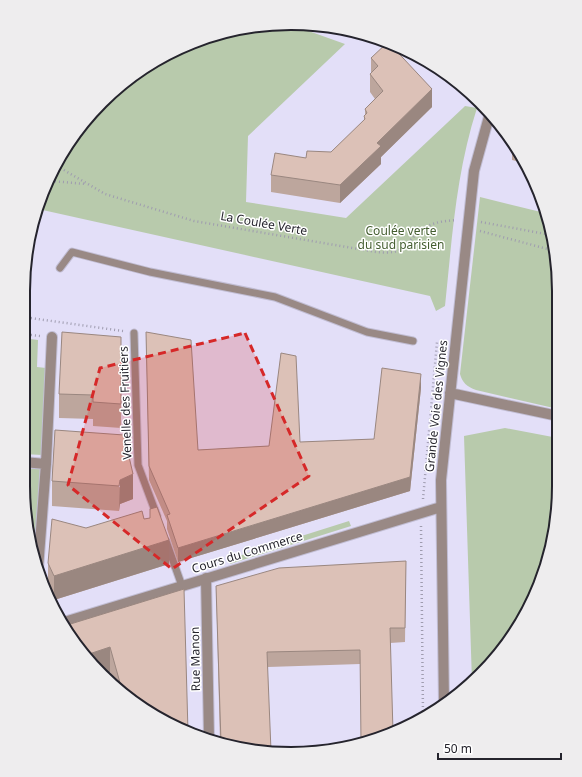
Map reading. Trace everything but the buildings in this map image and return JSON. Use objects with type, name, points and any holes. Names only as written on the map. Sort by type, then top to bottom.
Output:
[{"type":"street","name":"Grande Voie des Vignes","points":[[444,697],[441,480],[474,171],[488,120]]},
{"type":"street","points":[[37,548],[46,464],[52,337]]},
{"type":"street","points":[[450,393],[552,415]]},
{"type":"street","points":[[30,463],[46,464]]},
{"type":"street","name":"Cours du Commerce","points":[[68,621],[441,507]]},
{"type":"street","name":"Rue Manon","points":[[206,578],[209,734]]},
{"type":"lane","points":[[60,268],[72,252],[150,272],[275,297],[367,332],[413,341]]},
{"type":"lane","name":"Venelle des Fruitiers","points":[[134,333],[138,465],[159,522]]},
{"type":"lane","points":[[164,536],[182,586]]},
{"type":"path","name":"La Coulée Verte","points":[[61,168],[105,194],[194,221],[390,253],[400,251],[424,228],[439,222],[468,220],[546,234]]},
{"type":"path","points":[[55,180],[88,184]]},
{"type":"path","points":[[468,220],[477,230],[549,249]]},
{"type":"path","points":[[30,319],[134,333]]},
{"type":"path","points":[[423,711],[421,512],[437,342]]},
{"type":"highlighted area","points":[[245,333],[309,476],[172,569],[68,485],[100,368]]},
{"type":"green space","points":[[291,30],[309,31],[345,44],[248,136],[246,202],[346,218],[465,106],[477,108],[459,182],[445,306],[436,311],[430,296],[43,210],[50,191],[65,160],[84,132],[106,106],[146,74],[191,50],[223,39],[257,32]]},
{"type":"green space","name":"Coulée verte du sud parisien","points":[[480,197],[539,212],[550,257],[552,291],[552,408],[476,390],[465,384],[460,374]]},
{"type":"green space","points":[[30,339],[38,340],[37,367],[46,368],[42,455],[30,454]]},
{"type":"green space","points":[[505,428],[552,437],[550,520],[538,570],[525,601],[508,631],[498,645],[472,675],[464,436]]},
{"type":"green space","points":[[30,468],[40,469],[36,540],[32,520]]},
{"type":"green space","points":[[349,521],[351,526],[230,564],[229,559]]}]
